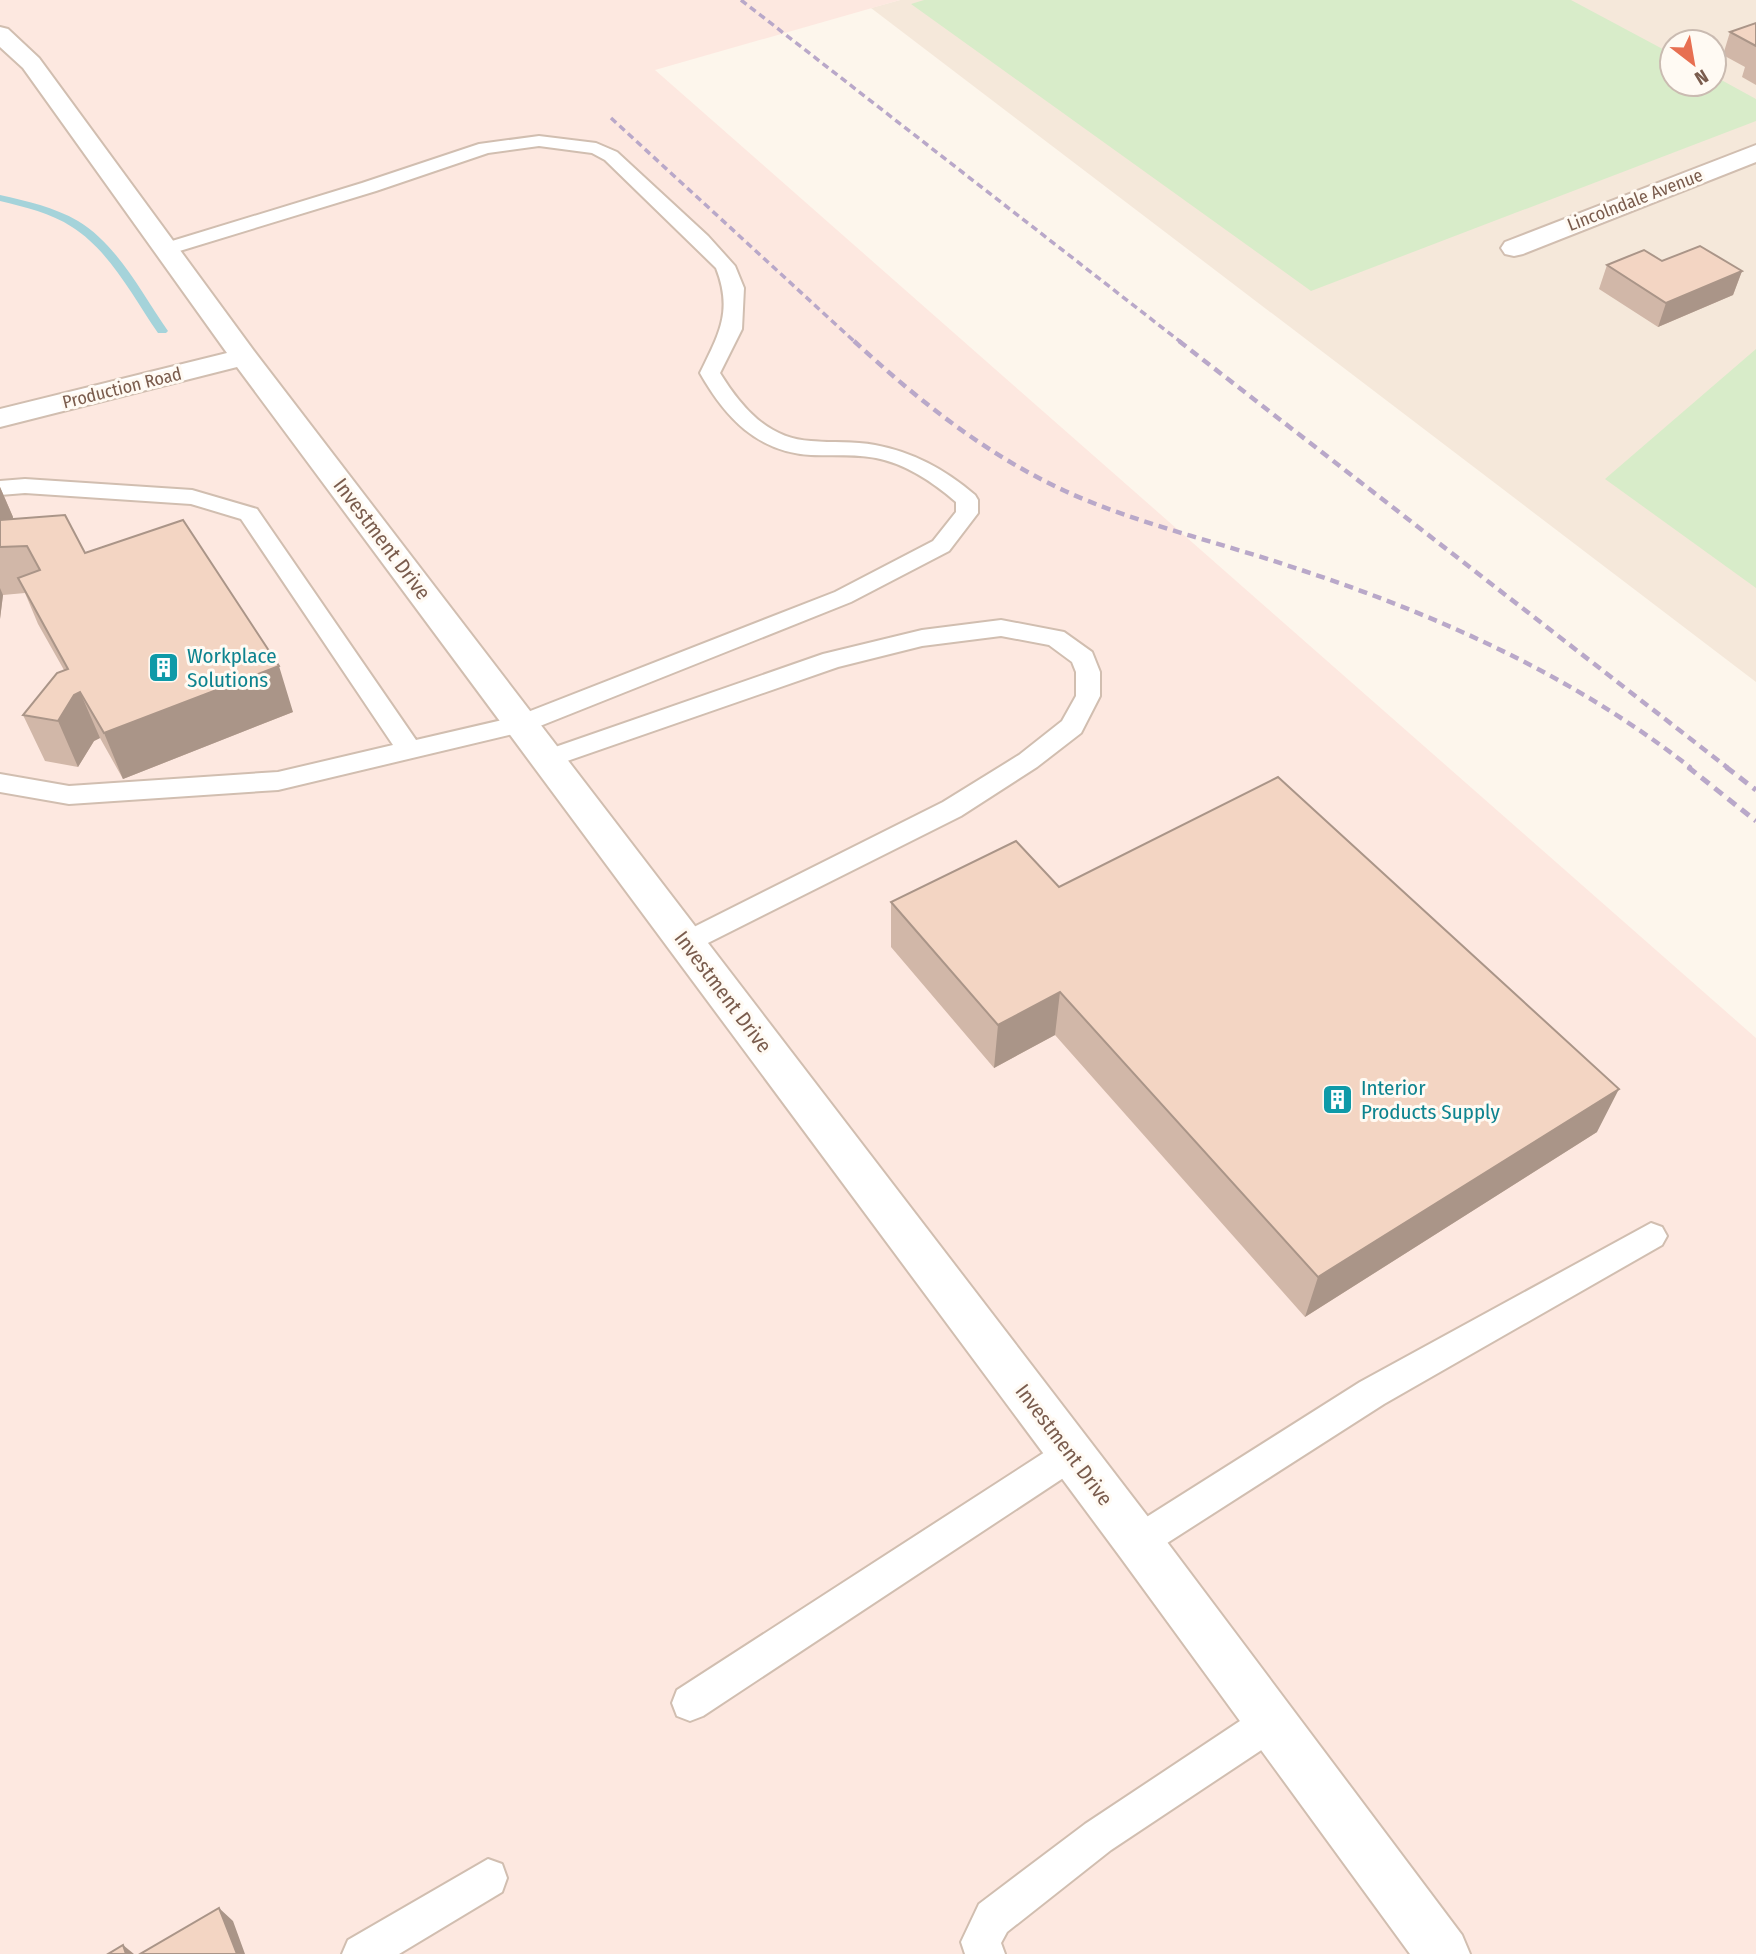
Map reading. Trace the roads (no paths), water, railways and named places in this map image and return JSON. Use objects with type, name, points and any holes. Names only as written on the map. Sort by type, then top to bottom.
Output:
[{"type":"street","name":"Investment Drive","points":[[0,34],[31,63],[244,357],[1138,1542],[1443,1954]]},
{"type":"street","name":"Lincolndale Avenue","points":[[1514,248],[1756,153]]},
{"type":"street","name":"Production Road","points":[[0,418],[244,357]]},
{"type":"lane","points":[[0,783],[69,795],[278,780],[521,724],[843,597],[941,546],[967,513],[967,500],[929,469],[882,453],[803,448],[773,441],[748,426],[722,394],[710,373],[732,330],[734,288],[725,266],[611,156],[596,148],[539,141],[485,148],[369,187],[166,249]]},
{"type":"lane","points":[[0,488],[25,486],[192,497],[249,514],[410,750]]},
{"type":"lane","points":[[547,759],[832,660],[922,638],[1001,628],[1055,638],[1083,658],[1088,672],[1088,696],[1072,727],[1028,761],[952,809],[686,943]]},
{"type":"lane","points":[[1138,1542],[1372,1393],[1651,1236]]},
{"type":"lane","points":[[690,1703],[1071,1454]]},
{"type":"lane","points":[[985,1954],[981,1942],[993,1918],[1098,1837],[1271,1723]]},
{"type":"lane","points":[[362,1954],[488,1878]]},
{"type":"waterway","points":[[0,198],[58,215],[77,225],[101,246],[162,331]]},
{"type":"railway","points":[[741,0],[1182,343]]},
{"type":"railway","points":[[611,118],[856,343]]},
{"type":"railway","points":[[854,341],[928,405],[980,443],[1065,491],[1174,531],[1340,583],[1498,648],[1597,703],[1691,768]]},
{"type":"railway","points":[[1179,341],[1728,768]]},
{"type":"railway","points":[[1688,767],[1756,821]]},
{"type":"railway","points":[[1726,767],[1756,790]]},
{"type":"place","name":"Workplace Solutions","points":[[164,668]]},
{"type":"place","name":"Interior Products Supply","points":[[1338,1100]]}]
